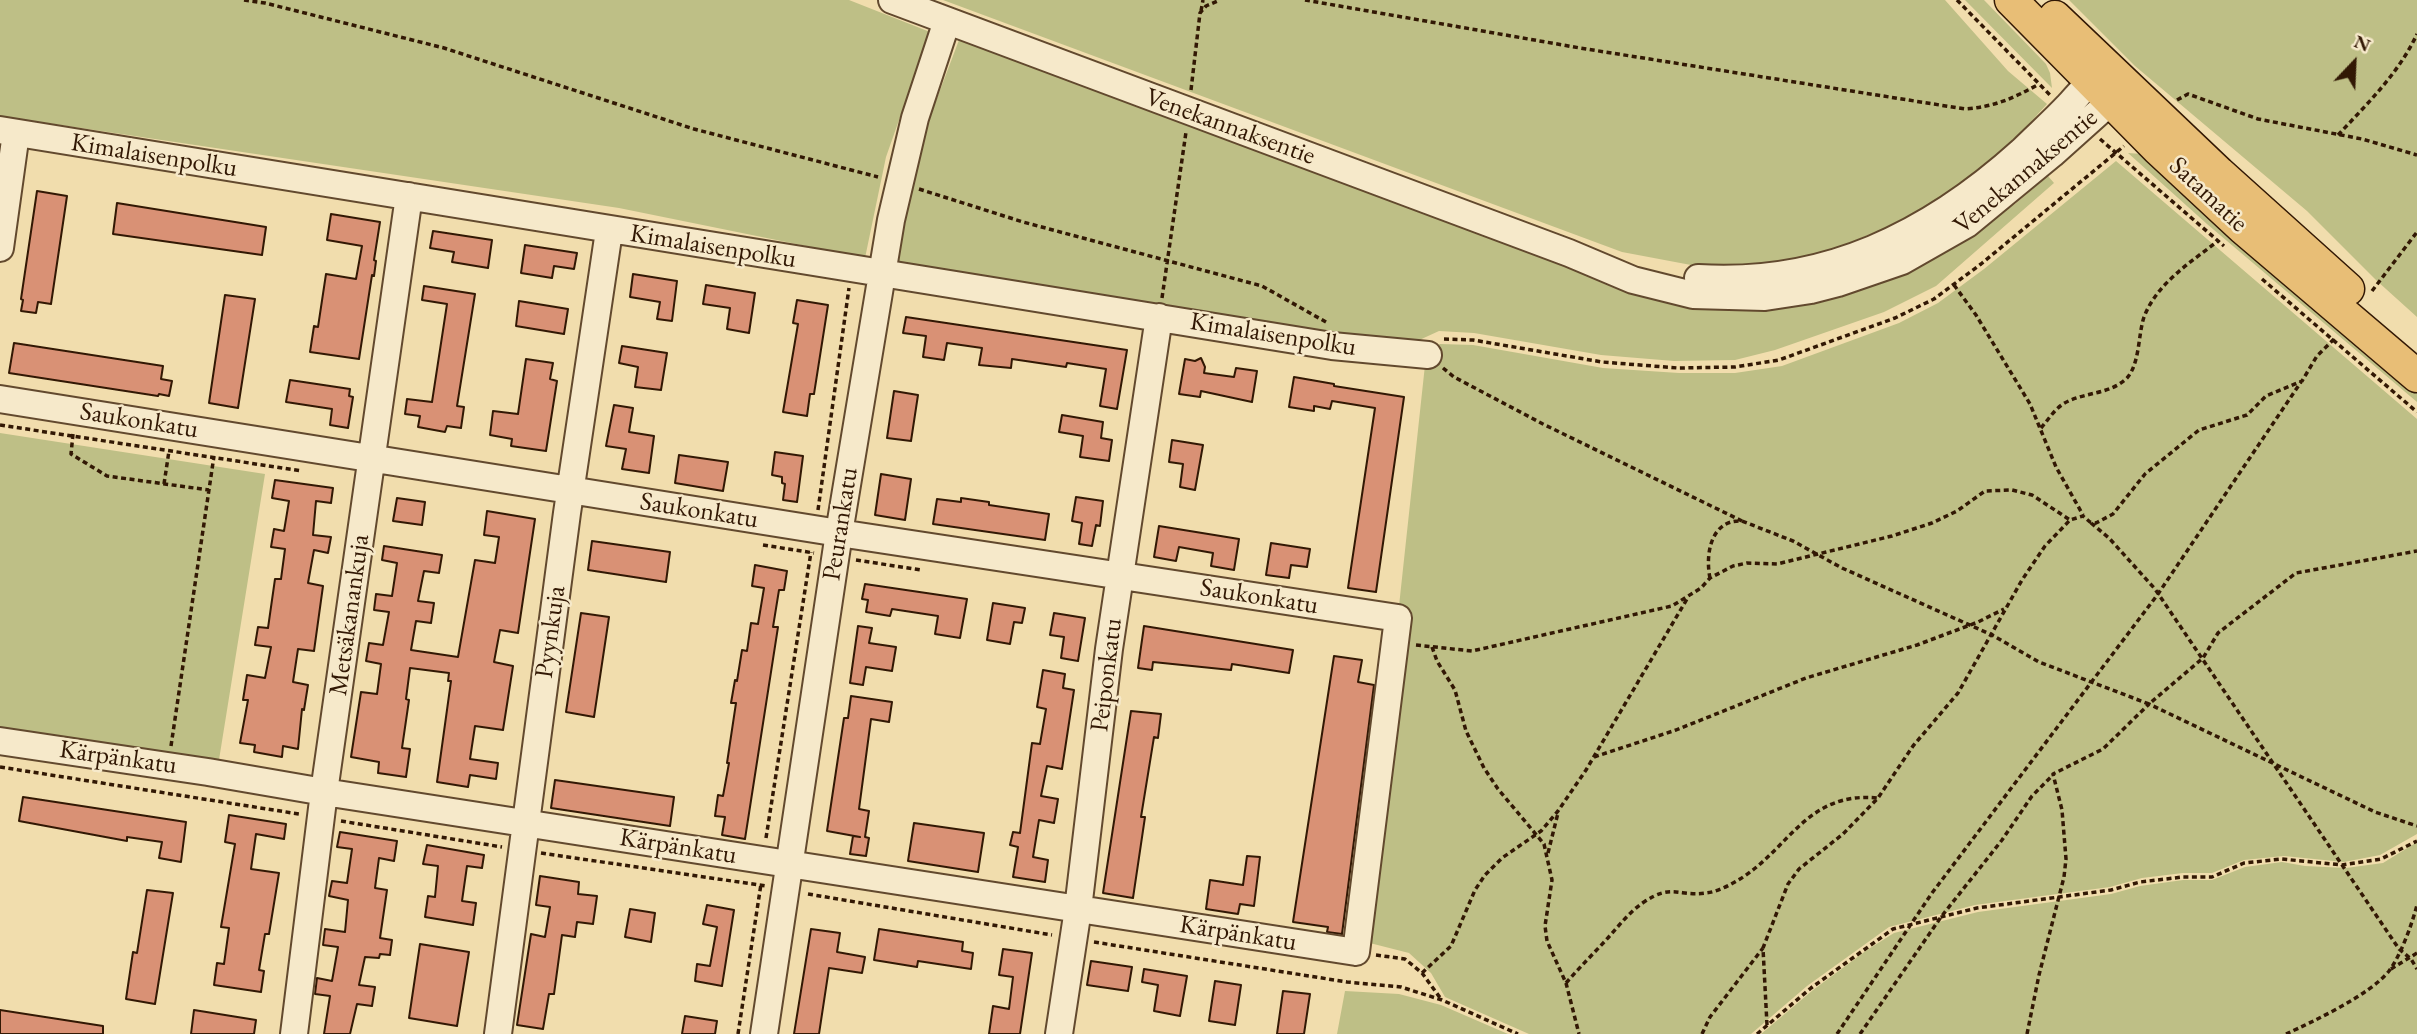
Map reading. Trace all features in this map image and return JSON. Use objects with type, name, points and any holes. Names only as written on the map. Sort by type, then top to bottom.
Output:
[{"type":"main road","name":"Satamatie","points":[[2011,0],[2106,87],[2243,228],[2417,376]]},
{"type":"main road","name":"Satamatie","points":[[2039,0],[2106,87],[2228,182],[2417,350]]},
{"type":"street","name":"Venekannaksentie","points":[[892,0],[1569,253],[1636,269],[1702,278],[1771,276],[1830,265],[1895,240],[1964,199],[2037,137],[2106,87]]},
{"type":"street","name":"Peurankatu","points":[[764,1034],[775,875],[827,531],[883,272],[891,220],[915,118],[947,21]]},
{"type":"street","name":"Kimalaisenpolku","points":[[8,131],[609,231],[883,272],[1332,346],[1428,355]]},
{"type":"street","points":[[0,248],[8,131]]},
{"type":"street","name":"Metsäkanankuja","points":[[294,1034],[322,805],[409,196]]},
{"type":"street","name":"Pyynkuja","points":[[498,1034],[570,490],[609,231]]},
{"type":"street","name":"Peiponkatu","points":[[1059,1034],[1078,909],[1109,649],[1159,317]]},
{"type":"street","name":"Saukonkatu","points":[[0,400],[1121,576],[1402,630]]},
{"type":"street","points":[[1356,952],[1402,630]]},
{"type":"street","name":"Kärpänkatu","points":[[0,741],[168,765],[322,805],[525,823],[775,875],[1078,909],[1356,952]]},
{"type":"path","points":[[244,0],[444,48],[694,129],[900,183],[1023,222],[1262,286],[1331,325]]},
{"type":"path","points":[[1159,317],[1203,0]]},
{"type":"path","points":[[1200,13],[1206,6],[1220,0]]},
{"type":"path","points":[[1305,0],[1580,48],[1965,109],[2006,102],[2039,84]]},
{"type":"path","points":[[1957,0],[2053,98]]},
{"type":"path","points":[[2338,135],[2393,73],[2417,34]]},
{"type":"path","points":[[2188,94],[2258,119],[2362,139],[2417,155]]},
{"type":"path","points":[[2367,297],[2417,232]]},
{"type":"path","points":[[2041,428],[2063,404],[2096,394],[2124,381],[2133,365],[2143,320],[2154,298],[2165,284],[2218,241]]},
{"type":"path","points":[[738,1034],[775,875],[827,531],[852,269]]},
{"type":"path","points":[[1953,284],[1976,315],[2030,404],[2056,467],[2083,516],[2109,538],[2158,594],[2399,949],[2417,970]]},
{"type":"path","points":[[1837,1034],[1932,893],[2158,594],[2317,356],[2342,330]]},
{"type":"path","points":[[2333,341],[2417,411]]},
{"type":"path","points":[[1428,355],[1454,377],[1543,424],[1742,521],[1793,541],[1817,555],[1992,635],[2039,662],[2149,704],[2375,812],[2417,826]]},
{"type":"path","points":[[2090,522],[2104,520],[2113,514],[2145,474],[2199,430],[2247,415],[2266,396],[2302,381]]},
{"type":"path","points":[[75,411],[71,454],[107,477],[209,490]]},
{"type":"path","points":[[164,484],[173,426]]},
{"type":"path","points":[[168,765],[218,433]]},
{"type":"path","points":[[1402,630],[1432,647],[1472,651],[1648,612],[1672,606],[1688,598],[1710,578],[1740,564],[1777,564],[1892,536],[1932,523],[1957,511],[1985,491],[2012,490],[2032,495],[2070,520]]},
{"type":"path","points":[[1702,1034],[1710,1017],[1763,948],[1788,884],[1799,869],[1843,834],[1878,798],[1913,746],[1958,693],[2045,546],[2070,520],[2083,516]]},
{"type":"path","points":[[1710,578],[1710,542],[1716,532],[1725,525],[1734,520],[1742,521]]},
{"type":"path","points":[[1860,1034],[1941,916],[2002,840],[2032,796],[2053,774],[2103,749],[2149,704],[2203,658],[2218,633],[2296,573],[2417,551]]},
{"type":"path","points":[[1422,973],[1451,946],[1475,890],[1485,875],[1502,858],[1536,835],[1558,811],[1593,758],[1688,598]]},
{"type":"path","points":[[1593,758],[1676,730],[1806,678],[1917,645],[2006,608]]},
{"type":"path","points":[[1432,647],[1437,661],[1455,690],[1473,749],[1498,789],[1544,844],[1548,854],[1552,880],[1545,926],[1547,941],[1566,984],[1579,1034]]},
{"type":"path","points":[[0,767],[322,805],[522,850],[775,875],[1073,939],[1347,982],[1401,986],[1442,1000],[1518,1034]]},
{"type":"path","points":[[2027,1034],[2066,859],[2060,800],[2053,774]]},
{"type":"path","points":[[1566,984],[1625,919],[1653,896],[1675,890],[1703,894],[1714,891],[1753,869],[1808,818],[1858,796],[1878,798]]},
{"type":"path","points":[[1548,854],[1558,811]]},
{"type":"path","points":[[1756,1034],[1865,947],[1893,929],[1977,908],[2111,890],[2140,882],[2212,877],[2244,863],[2282,859],[2342,865],[2381,859],[2417,841]]},
{"type":"path","points":[[2389,970],[2413,921],[2417,905]]},
{"type":"path","points":[[1763,948],[1767,1025]]},
{"type":"path","points":[[1356,952],[1405,960],[1422,973],[1442,1000]]},
{"type":"path","points":[[2286,1034],[2374,985],[2389,970],[2417,953]]},
{"type":"green space","points":[[0,0],[849,0],[930,32],[886,157],[865,258],[619,208],[0,116]]},
{"type":"green space","points":[[943,0],[1945,0],[2008,71],[2047,104],[1991,166],[1925,211],[1809,260],[1743,266],[1691,265],[1622,252]]},
{"type":"green space","points":[[1965,0],[1984,0],[2046,64],[2052,88]]},
{"type":"green space","points":[[2069,0],[2417,0],[2417,317],[2307,211],[2135,66]]},
{"type":"green space","points":[[959,40],[1609,282],[1882,281],[1922,266],[2015,204],[2048,176],[2054,183],[1936,286],[1884,312],[1775,350],[1735,360],[1674,361],[1601,355],[1474,333],[1439,331],[1415,342],[1336,333],[895,261],[928,122]]},
{"type":"green space","points":[[2128,153],[2142,154],[2417,388],[2417,402],[2207,224]]},
{"type":"green space","points":[[2116,161],[2417,419],[2417,834],[2380,855],[2344,862],[2284,856],[2244,860],[2212,873],[2142,878],[2110,887],[1975,905],[1889,927],[1807,986],[1751,1034],[1529,1034],[1445,997],[1431,973],[1409,953],[1358,940],[1395,643],[1425,365],[1432,347],[1440,344],[1473,345],[1603,368],[1679,373],[1735,373],[1782,366],[1899,323],[1938,303],[1984,269]]},
{"type":"green space","points":[[0,433],[265,474],[218,766],[0,734]]},
{"type":"green space","points":[[2417,842],[2417,1034],[1761,1034],[1813,990],[1894,933],[1978,912],[2111,894],[2140,886],[2183,880],[2212,880],[2245,867],[2282,862],[2346,868],[2383,863]]},
{"type":"green space","points":[[1345,991],[1399,994],[1441,1005],[1508,1034],[1337,1034]]},
{"type":"building","points":[[37,191],[67,196],[51,304],[38,302],[36,313],[21,311],[21,299]]},
{"type":"building","points":[[117,203],[266,227],[262,255],[113,234]]},
{"type":"building","points":[[331,214],[380,222],[374,276],[372,275],[359,359],[310,352],[314,326],[318,327],[326,274],[356,279],[362,246],[327,240]]},
{"type":"building","points":[[433,231],[492,240],[488,268],[452,262],[454,252],[430,248]]},
{"type":"building","points":[[525,245],[577,253],[574,269],[554,266],[552,278],[521,273]]},
{"type":"building","points":[[633,274],[677,281],[672,321],[657,319],[660,302],[630,297]]},
{"type":"building","points":[[706,285],[755,293],[749,333],[727,329],[730,308],[703,304]]},
{"type":"building","points":[[424,286],[475,294],[457,406],[464,407],[461,428],[447,426],[445,432],[418,427],[420,416],[405,414],[407,399],[432,402],[447,304],[422,300]]},
{"type":"building","points":[[225,295],[255,299],[238,408],[209,403]]},
{"type":"building","points":[[797,300],[828,305],[814,394],[810,394],[807,416],[783,412],[798,324],[793,323]]},
{"type":"building","points":[[519,301],[568,309],[564,334],[516,326]]},
{"type":"building","points":[[906,317],[1127,350],[1117,409],[1100,406],[1106,369],[1067,363],[1066,367],[1012,359],[1011,368],[979,365],[982,348],[947,343],[944,360],[923,357],[926,336],[903,333]]},
{"type":"building","points":[[14,343],[163,366],[161,379],[172,381],[169,396],[9,373]]},
{"type":"building","points":[[622,346],[667,353],[661,390],[635,387],[638,367],[619,363]]},
{"type":"building","points":[[1201,358],[1205,367],[1204,373],[1234,377],[1236,368],[1257,371],[1252,402],[1201,391],[1200,397],[1179,394],[1185,359],[1195,361]]},
{"type":"building","points":[[526,359],[553,363],[550,379],[557,381],[546,451],[511,446],[512,439],[490,435],[493,411],[518,414]]},
{"type":"building","points":[[1294,377],[1404,397],[1376,592],[1348,588],[1375,408],[1332,401],[1330,409],[1314,406],[1314,411],[1289,407]]},
{"type":"building","points":[[290,380],[350,389],[349,396],[353,397],[348,428],[330,425],[332,409],[286,402]]},
{"type":"building","points":[[894,391],[918,395],[911,441],[887,438]]},
{"type":"building","points":[[614,405],[633,408],[629,432],[654,436],[649,473],[622,469],[626,449],[606,446]]},
{"type":"building","points":[[1062,415],[1103,422],[1101,438],[1112,440],[1109,461],[1080,457],[1083,436],[1059,432]]},
{"type":"building","points":[[1172,440],[1203,445],[1195,490],[1180,487],[1183,464],[1169,462]]},
{"type":"building","points":[[775,452],[803,456],[797,502],[783,500],[785,484],[782,483],[782,477],[772,475]]},
{"type":"building","points":[[679,455],[728,462],[723,491],[675,483]]},
{"type":"building","points":[[881,474],[911,479],[905,520],[875,515]]},
{"type":"building","points":[[275,480],[333,488],[331,503],[316,501],[313,535],[331,537],[328,553],[314,550],[308,583],[323,586],[314,651],[298,649],[293,682],[308,685],[304,710],[302,709],[298,749],[283,746],[282,757],[254,752],[255,745],[240,743],[248,700],[243,700],[247,675],[265,678],[271,647],[255,645],[258,627],[268,628],[275,579],[281,579],[285,549],[271,547],[274,529],[284,531],[289,501],[272,498]]},
{"type":"building","points":[[1076,497],[1103,501],[1100,526],[1096,525],[1092,546],[1079,544],[1082,523],[1072,521]]},
{"type":"building","points":[[397,498],[425,502],[422,525],[393,521]]},
{"type":"building","points":[[961,498],[1049,514],[1045,540],[933,524],[937,499],[961,502]]},
{"type":"building","points":[[487,511],[535,519],[518,633],[500,630],[494,662],[513,666],[503,730],[475,726],[470,759],[498,763],[496,779],[470,775],[468,787],[437,782],[451,681],[448,681],[449,673],[410,668],[406,699],[409,700],[402,748],[410,749],[406,777],[378,773],[379,762],[351,757],[361,692],[377,694],[381,664],[366,661],[369,643],[383,645],[389,612],[374,610],[376,594],[392,596],[397,563],[382,560],[384,546],[442,555],[439,573],[424,571],[418,601],[434,603],[431,623],[416,621],[411,650],[458,657],[475,560],[495,563],[499,537],[484,535]]},
{"type":"building","points":[[1159,526],[1239,539],[1234,570],[1211,566],[1213,553],[1179,547],[1176,561],[1154,557]]},
{"type":"building","points":[[592,541],[670,552],[666,582],[588,570]]},
{"type":"building","points":[[1271,543],[1310,549],[1307,567],[1291,565],[1289,578],[1266,575]]},
{"type":"building","points":[[755,565],[787,571],[784,590],[779,590],[773,627],[778,627],[745,839],[722,835],[725,817],[715,816],[718,795],[723,796],[729,763],[736,703],[731,703],[735,680],[737,681],[742,650],[747,651],[751,623],[758,624],[764,588],[752,586]]},
{"type":"building","points":[[865,584],[967,599],[960,638],[935,634],[938,616],[892,609],[890,616],[866,612],[868,600],[862,599]]},
{"type":"building","points":[[993,603],[1025,608],[1022,623],[1014,622],[1010,644],[987,640]]},
{"type":"building","points":[[581,613],[609,617],[594,717],[566,712]]},
{"type":"building","points":[[1054,613],[1085,618],[1078,661],[1061,658],[1064,637],[1050,635]]},
{"type":"building","points":[[858,626],[872,628],[869,643],[896,647],[892,671],[866,667],[863,685],[850,683]]},
{"type":"building","points":[[1144,626],[1293,650],[1289,673],[1232,664],[1231,670],[1153,662],[1152,670],[1138,668]]},
{"type":"building","points":[[1334,656],[1362,660],[1358,682],[1374,685],[1342,934],[1327,932],[1328,927],[1293,922]]},
{"type":"building","points":[[1043,670],[1065,674],[1063,688],[1074,690],[1062,769],[1047,766],[1041,796],[1058,799],[1054,823],[1039,820],[1033,857],[1048,860],[1045,882],[1013,877],[1018,847],[1010,845],[1013,832],[1020,833],[1032,743],[1040,744],[1046,709],[1037,707]]},
{"type":"building","points":[[851,696],[892,702],[889,722],[871,719],[859,809],[869,811],[865,837],[869,838],[866,856],[850,854],[853,836],[860,837],[827,831],[844,718],[848,718]]},
{"type":"building","points":[[1131,711],[1161,714],[1158,738],[1154,737],[1141,817],[1145,817],[1133,898],[1103,893]]},
{"type":"building","points":[[555,780],[674,797],[670,826],[551,808]]},
{"type":"building","points":[[23,797],[186,822],[181,862],[159,858],[162,842],[127,837],[127,841],[19,821]]},
{"type":"building","points":[[229,815],[286,824],[284,839],[256,834],[251,869],[279,873],[269,934],[265,934],[259,970],[264,971],[261,992],[214,985],[217,963],[224,964],[229,928],[221,927],[235,844],[225,842]]},
{"type":"building","points":[[914,823],[984,833],[978,872],[908,861]]},
{"type":"building","points":[[340,832],[397,841],[394,861],[379,858],[375,888],[387,890],[380,938],[392,940],[390,955],[380,954],[379,958],[365,957],[359,985],[375,987],[372,1006],[357,1004],[350,1034],[324,1034],[330,996],[315,994],[317,978],[332,981],[338,947],[323,945],[325,929],[345,932],[348,900],[329,896],[332,881],[347,883],[352,849],[337,847]]},
{"type":"building","points":[[427,845],[484,855],[482,868],[467,866],[462,901],[476,903],[473,925],[425,917],[428,896],[435,897],[438,866],[423,864]]},
{"type":"building","points":[[1247,856],[1260,857],[1254,906],[1240,904],[1238,914],[1206,909],[1210,880],[1243,885]]},
{"type":"building","points":[[540,876],[579,882],[578,894],[597,896],[593,924],[577,922],[575,937],[562,935],[554,994],[549,994],[543,1029],[517,1025],[531,934],[545,937],[550,907],[536,905]]},
{"type":"building","points":[[147,890],[173,893],[155,1004],[126,999]]},
{"type":"building","points":[[707,905],[734,910],[722,986],[695,981],[697,964],[710,966],[717,927],[703,924]]},
{"type":"building","points":[[630,909],[655,913],[651,942],[625,937]]},
{"type":"building","points":[[811,929],[840,933],[837,952],[865,957],[862,973],[829,968],[819,1034],[794,1034]]},
{"type":"building","points":[[879,929],[963,942],[962,951],[973,953],[971,969],[918,961],[917,967],[874,960]]},
{"type":"building","points":[[420,944],[469,952],[457,1026],[409,1018]]},
{"type":"building","points":[[1003,949],[1032,953],[1020,1034],[989,1034],[993,1006],[1009,1009],[1013,977],[999,975]]},
{"type":"building","points":[[1091,961],[1132,967],[1128,991],[1087,985]]},
{"type":"building","points":[[1144,969],[1187,976],[1180,1016],[1154,1011],[1158,985],[1142,982]]},
{"type":"building","points":[[1215,981],[1241,985],[1235,1025],[1209,1021]]},
{"type":"building","points":[[1283,991],[1310,994],[1304,1034],[1277,1034]]},
{"type":"building","points":[[0,1010],[103,1026],[103,1034],[0,1034]]},
{"type":"building","points":[[194,1010],[256,1020],[254,1034],[191,1034]]},
{"type":"building","points":[[685,1016],[717,1021],[715,1034],[682,1034]]}]
